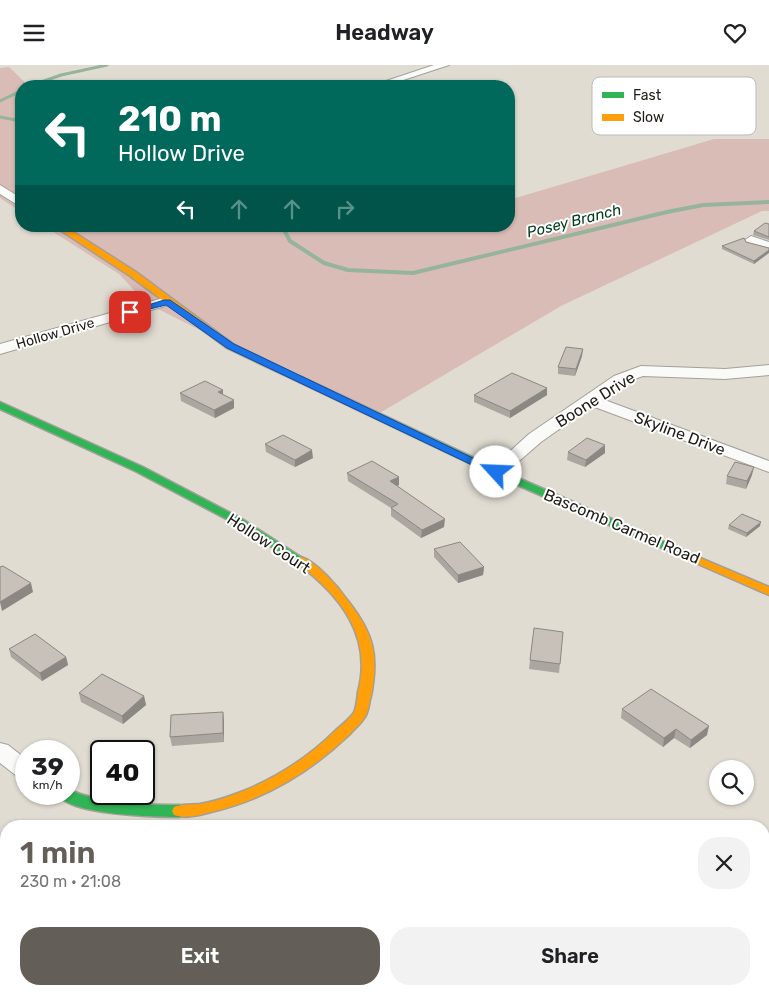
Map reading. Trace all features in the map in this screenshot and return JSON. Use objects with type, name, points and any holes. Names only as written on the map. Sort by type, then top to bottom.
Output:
[{"type":"street","points":[[395,80],[444,65]]},
{"type":"street","points":[[0,189],[15,199]]},
{"type":"street","name":"Bascomb Carmel Road","points":[[67,232],[133,274],[230,346],[496,472],[769,591]]},
{"type":"street","points":[[751,240],[769,246]]},
{"type":"street","name":"Hollow Drive","points":[[0,349],[167,301]]},
{"type":"street","name":"Boone Drive","points":[[496,472],[535,438],[620,379],[641,371],[725,373],[769,370]]},
{"type":"street","name":"Skyline Drive","points":[[591,399],[769,467]]},
{"type":"street","name":"Hollow Court","points":[[0,405],[139,469],[238,521],[308,566],[342,600],[365,637],[370,674],[360,714],[333,743],[291,774],[258,791],[198,811],[141,811],[80,801]]},
{"type":"street","points":[[0,751],[15,763]]},
{"type":"shaded area","points":[[9,67],[23,80],[15,80],[15,208],[0,198],[0,68]]},
{"type":"shaded area","points":[[714,139],[769,139],[769,211],[762,211],[561,306],[373,417],[146,303],[119,274],[53,232],[515,232],[515,198]]},
{"type":"building","points":[[765,223],[769,224],[769,237],[754,231]]},
{"type":"building","points":[[744,238],[746,242],[769,248],[769,250],[754,261],[722,246]]},
{"type":"building","points":[[566,347],[583,349],[576,369],[558,367]]},
{"type":"building","points":[[512,373],[547,388],[510,411],[474,395]]},
{"type":"building","points":[[205,381],[223,390],[218,392],[234,400],[214,410],[180,393]]},
{"type":"building","points":[[283,435],[312,450],[295,460],[265,444]]},
{"type":"building","points":[[587,438],[605,445],[586,460],[568,452]]},
{"type":"building","points":[[372,461],[399,477],[390,481],[445,519],[422,530],[391,508],[398,504],[347,473]]},
{"type":"building","points":[[735,462],[754,467],[747,481],[727,476]]},
{"type":"building","points":[[742,514],[761,522],[747,533],[729,525]]},
{"type":"building","points":[[460,542],[484,567],[458,575],[434,549]]},
{"type":"building","points":[[3,566],[31,583],[0,602],[0,567]]},
{"type":"building","points":[[534,628],[563,632],[560,664],[530,660]]},
{"type":"building","points":[[35,634],[66,657],[40,673],[9,649]]},
{"type":"building","points":[[102,674],[144,696],[122,716],[79,693]]},
{"type":"building","points":[[651,689],[709,726],[691,740],[676,729],[664,738],[622,709]]},
{"type":"building","points":[[223,712],[223,733],[170,737],[171,715]]},
{"type":"waterway","points":[[47,80],[107,65]]},
{"type":"waterway","points":[[0,101],[15,94]]},
{"type":"waterway","name":"Posey Branch","points":[[0,117],[15,120]]},
{"type":"waterway","name":"Posey Branch","points":[[285,232],[290,241],[324,263],[348,270],[413,273],[667,212],[703,205],[769,202]]},
{"type":"traffic: fast","points":[[302,380],[496,472],[686,555]]},
{"type":"traffic: fast","points":[[0,405],[139,469],[238,521],[301,561]]},
{"type":"traffic: fast","points":[[80,801],[120,809],[179,811]]},
{"type":"traffic: slow","points":[[67,232],[133,274],[230,346],[302,380]]},
{"type":"traffic: slow","points":[[686,555],[769,591]]},
{"type":"traffic: slow","points":[[179,811],[223,804],[269,786],[290,774],[329,746],[360,714],[369,666],[367,643],[353,615],[337,594],[319,575],[301,561]]},
{"type":"route","points":[[130,312],[167,301],[230,346],[496,472]]}]
